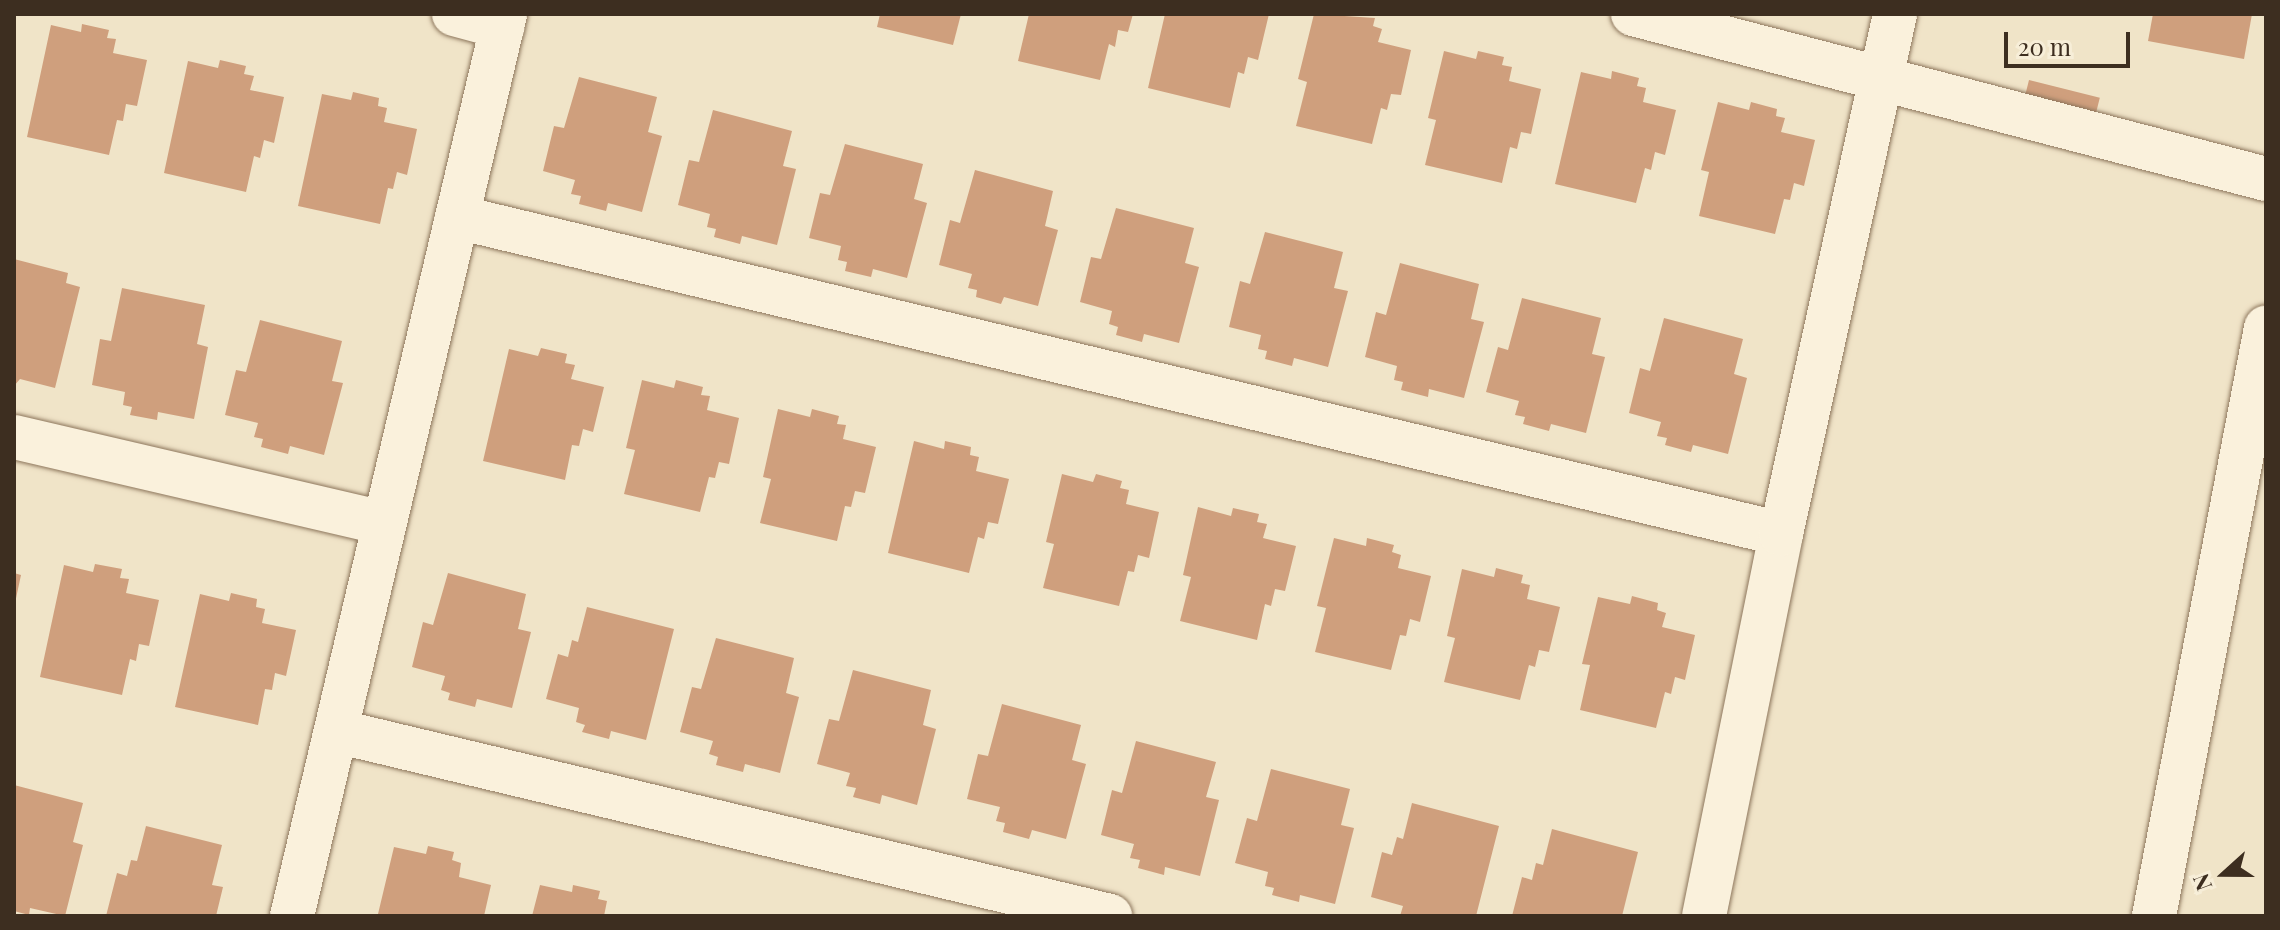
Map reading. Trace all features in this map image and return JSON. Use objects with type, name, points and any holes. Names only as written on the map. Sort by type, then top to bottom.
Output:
[{"type":"street","points":[[292,916],[504,20],[454,14]]},
{"type":"street","points":[[1633,14],[2266,179]]},
{"type":"street","points":[[1704,916],[1781,534],[1895,14]]},
{"type":"street","points":[[457,217],[1781,534]]},
{"type":"street","points":[[2154,916],[2266,328]]},
{"type":"street","points":[[14,437],[384,523]]},
{"type":"street","points":[[336,731],[1110,916]]},
{"type":"building","points":[[880,14],[961,14],[953,45],[877,27]]},
{"type":"building","points":[[1029,14],[1133,14],[1128,32],[1118,30],[1115,47],[1109,44],[1100,80],[1018,61]]},
{"type":"building","points":[[1165,14],[1269,14],[1258,60],[1248,57],[1244,74],[1238,72],[1230,108],[1148,88]]},
{"type":"building","points":[[1314,14],[1375,18],[1373,26],[1382,29],[1378,42],[1411,50],[1401,95],[1391,94],[1387,110],[1381,108],[1372,144],[1296,126],[1307,82],[1298,79]]},
{"type":"building","points":[[2153,14],[2252,14],[2244,59],[2148,41]]},
{"type":"building","points":[[82,24],[109,30],[107,38],[116,39],[113,53],[147,60],[137,106],[126,104],[123,121],[117,120],[109,155],[27,137],[51,25],[81,32]]},
{"type":"building","points":[[1444,51],[1476,59],[1478,51],[1504,57],[1502,65],[1512,67],[1509,81],[1541,89],[1531,134],[1521,132],[1517,149],[1510,147],[1502,183],[1425,165],[1436,120],[1428,118]]},
{"type":"building","points":[[220,60],[246,66],[244,74],[254,76],[250,90],[284,97],[274,143],[264,140],[260,158],[254,156],[246,192],[164,173],[188,61],[218,68]]},
{"type":"building","points":[[1612,71],[1639,78],[1637,86],[1646,88],[1643,102],[1676,110],[1665,155],[1655,152],[1651,170],[1645,168],[1636,203],[1555,184],[1581,72],[1611,79]]},
{"type":"building","points":[[579,77],[657,97],[648,132],[662,136],[642,212],[608,203],[606,211],[579,204],[581,196],[571,194],[575,180],[543,171],[554,126],[564,128]]},
{"type":"building","points":[[2029,80],[2100,98],[2094,121],[2023,103]]},
{"type":"building","points":[[353,92],[379,98],[378,106],[387,108],[384,122],[417,129],[407,175],[397,172],[393,189],[388,188],[380,224],[298,206],[322,94],[351,100]]},
{"type":"building","points":[[1718,102],[1749,110],[1751,102],[1777,109],[1776,116],[1785,118],[1781,132],[1815,140],[1804,186],[1794,183],[1790,200],[1784,199],[1775,234],[1699,216],[1709,172],[1701,170]]},
{"type":"building","points":[[713,110],[792,131],[783,166],[796,169],[777,245],[742,236],[740,244],[714,237],[716,229],[707,227],[710,214],[678,205],[689,160],[699,162]]},
{"type":"building","points":[[845,144],[923,164],[914,199],[927,203],[907,278],[873,269],[871,277],[845,271],[847,262],[838,260],[841,246],[809,238],[820,193],[830,195]]},
{"type":"building","points":[[975,170],[1053,191],[1045,226],[1058,230],[1038,306],[1004,297],[1001,304],[976,297],[977,290],[968,288],[972,274],[939,265],[950,220],[960,223]]},
{"type":"building","points":[[1116,208],[1194,228],[1185,263],[1199,267],[1179,343],[1144,334],[1142,342],[1116,335],[1118,327],[1109,324],[1112,311],[1080,302],[1091,257],[1101,259]]},
{"type":"building","points":[[1265,232],[1343,252],[1334,288],[1348,291],[1328,367],[1294,358],[1292,366],[1265,359],[1267,351],[1258,349],[1261,335],[1229,327],[1240,281],[1250,284]]},
{"type":"building","points":[[14,259],[68,273],[66,283],[80,287],[55,388],[20,379],[14,386]]},
{"type":"building","points":[[1400,263],[1479,284],[1471,319],[1484,322],[1464,398],[1429,389],[1428,397],[1401,390],[1403,382],[1394,380],[1397,366],[1365,357],[1376,312],[1386,315]]},
{"type":"building","points":[[122,288],[205,305],[197,344],[208,347],[194,419],[158,412],[157,420],[130,415],[132,407],[123,405],[125,392],[92,385],[100,339],[111,341]]},
{"type":"building","points":[[1522,298],[1601,318],[1592,354],[1605,357],[1586,433],[1551,424],[1549,431],[1523,424],[1525,417],[1515,415],[1519,401],[1486,392],[1498,347],[1508,350]]},
{"type":"building","points":[[1664,318],[1743,339],[1734,374],[1747,378],[1728,454],[1693,445],[1691,452],[1665,445],[1667,438],[1657,436],[1661,422],[1629,413],[1640,368],[1650,371]]},
{"type":"building","points":[[260,320],[342,341],[332,381],[343,383],[324,455],[290,446],[288,454],[261,447],[263,439],[254,437],[258,423],[225,415],[236,370],[246,372]]},
{"type":"building","points":[[541,348],[567,354],[565,363],[575,365],[571,379],[604,387],[593,432],[583,429],[579,446],[572,445],[565,480],[483,461],[509,349],[538,356]]},
{"type":"building","points":[[642,380],[674,388],[676,380],[703,387],[701,395],[710,396],[707,410],[739,418],[729,464],[719,462],[715,478],[709,477],[700,512],[624,494],[635,450],[626,448]]},
{"type":"building","points":[[778,409],[810,417],[812,409],[839,416],[837,424],[846,425],[843,439],[876,447],[865,493],[855,491],[851,507],[845,506],[837,541],[760,523],[771,479],[763,477]]},
{"type":"building","points":[[914,441],[944,449],[945,441],[971,447],[970,455],[979,457],[976,471],[1009,479],[998,524],[988,522],[984,539],[978,537],[969,573],[888,553]]},
{"type":"building","points":[[1062,474],[1093,482],[1096,474],[1122,481],[1120,488],[1129,490],[1126,504],[1159,512],[1149,558],[1138,555],[1134,572],[1128,571],[1119,606],[1043,588],[1054,544],[1046,542]]},
{"type":"building","points":[[1198,507],[1231,516],[1233,508],[1259,514],[1257,522],[1267,524],[1263,538],[1296,546],[1285,591],[1275,589],[1271,606],[1265,604],[1257,640],[1180,621],[1191,577],[1183,575]]},
{"type":"building","points":[[1334,538],[1366,546],[1367,538],[1394,545],[1392,552],[1401,555],[1398,568],[1431,576],[1420,622],[1410,619],[1406,636],[1400,635],[1391,670],[1315,652],[1326,608],[1317,606]]},
{"type":"building","points":[[95,564],[122,569],[120,578],[129,579],[126,593],[159,600],[149,646],[139,644],[136,661],[130,659],[122,695],[40,677],[64,565],[93,572]]},
{"type":"building","points":[[1496,568],[1523,575],[1521,583],[1530,585],[1527,599],[1560,607],[1549,652],[1539,650],[1535,667],[1529,665],[1520,700],[1444,682],[1455,638],[1447,636],[1462,569],[1494,577]]},
{"type":"building","points":[[14,573],[21,575],[15,603],[14,603]]},
{"type":"building","points":[[448,573],[526,594],[518,629],[531,632],[512,708],[477,699],[475,707],[448,700],[450,693],[441,690],[445,676],[412,667],[423,622],[433,625]]},
{"type":"building","points":[[231,593],[257,599],[256,607],[265,609],[262,623],[296,630],[286,676],[275,673],[272,690],[265,689],[258,725],[175,707],[200,594],[229,601]]},
{"type":"building","points":[[1632,596],[1658,603],[1657,610],[1666,613],[1662,627],[1695,635],[1685,680],[1675,677],[1671,694],[1665,692],[1656,728],[1580,710],[1590,665],[1582,664],[1598,597],[1630,604]]},
{"type":"building","points":[[587,607],[674,629],[646,740],[611,731],[609,739],[582,732],[585,725],[576,722],[579,708],[546,699],[558,654],[568,657],[572,640],[578,642]]},
{"type":"building","points":[[716,638],[794,658],[786,693],[799,697],[780,773],[745,764],[743,772],[716,765],[718,757],[709,754],[713,741],[680,732],[692,687],[701,689]]},
{"type":"building","points":[[853,670],[931,690],[923,725],[936,729],[917,805],[882,795],[880,804],[853,797],[856,788],[846,786],[850,773],[817,764],[829,719],[839,721]]},
{"type":"building","points":[[1002,704],[1081,725],[1072,760],[1086,764],[1066,839],[1032,830],[1029,839],[1003,832],[1005,823],[996,821],[1000,807],[967,799],[978,754],[988,756]]},
{"type":"building","points":[[1136,741],[1216,762],[1206,797],[1219,800],[1200,876],[1165,867],[1164,875],[1138,868],[1140,860],[1130,858],[1134,844],[1101,835],[1112,790],[1122,793]]},
{"type":"building","points":[[1271,769],[1350,789],[1341,825],[1354,828],[1335,904],[1300,895],[1299,902],[1272,895],[1274,888],[1265,886],[1268,872],[1235,863],[1247,818],[1257,821]]},
{"type":"building","points":[[14,785],[83,803],[73,842],[83,845],[65,916],[30,908],[29,915],[14,911]]},
{"type":"building","points":[[1412,803],[1499,826],[1476,916],[1400,916],[1403,906],[1371,897],[1382,852],[1392,855],[1397,837],[1403,839]]},
{"type":"building","points":[[146,826],[222,845],[212,885],[223,887],[216,916],[106,916],[117,873],[127,876],[131,860],[137,861]]},
{"type":"building","points":[[1552,829],[1638,852],[1622,916],[1512,916],[1522,877],[1532,880],[1536,863],[1543,865]]},
{"type":"building","points":[[428,846],[454,852],[452,860],[461,863],[459,877],[491,885],[484,916],[378,914],[394,847],[426,854]]},
{"type":"building","points":[[540,885],[572,892],[573,885],[600,891],[598,899],[607,901],[604,916],[532,916]]}]
